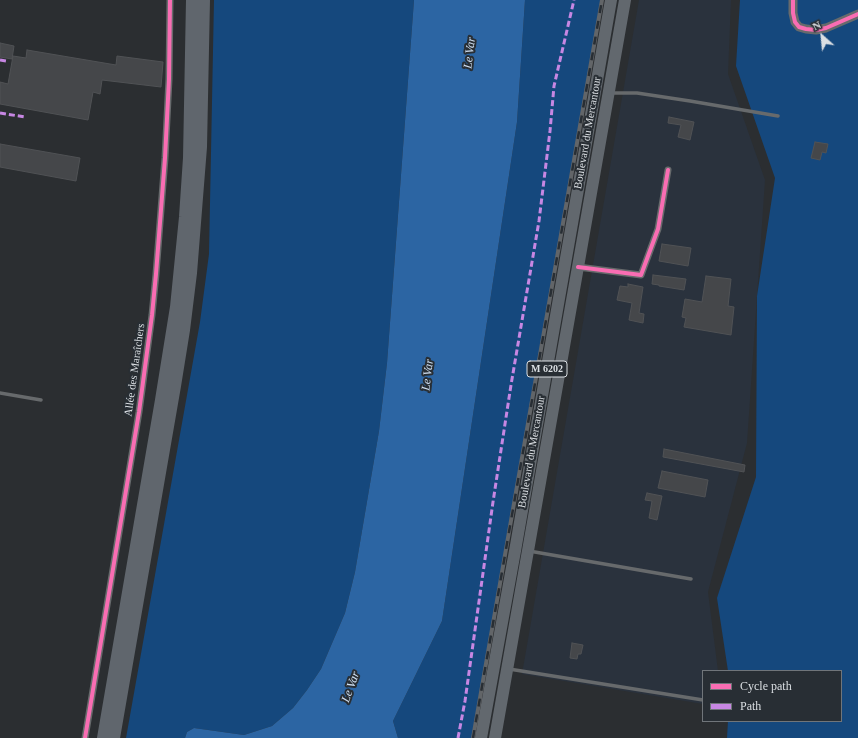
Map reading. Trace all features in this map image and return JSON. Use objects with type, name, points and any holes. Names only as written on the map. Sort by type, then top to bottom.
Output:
[{"type":"highway","points":[[189,0],[191,52]]},
{"type":"highway","points":[[103,738],[176,307],[189,158],[192,0]]},
{"type":"highway","points":[[114,738],[175,386],[191,272],[202,147],[204,0]]},
{"type":"main road","name":"Boulevard du Mercantour","points":[[481,738],[611,0]]},
{"type":"main road","name":"Boulevard du Mercantour","points":[[496,738],[624,0]]},
{"type":"street","name":"Allée des Maraîchers","points":[[85,738],[139,412],[152,315],[165,158],[169,79],[170,0]]},
{"type":"street","points":[[793,0],[795,22],[799,27],[806,29],[816,30],[826,28],[858,14]]},
{"type":"street","points":[[578,267],[641,275],[658,228],[668,170]]},
{"type":"lane","points":[[608,93],[637,93],[778,116]]},
{"type":"lane","points":[[0,393],[41,400]]},
{"type":"lane","points":[[528,551],[691,579]]},
{"type":"lane","points":[[508,669],[702,700]]},
{"type":"shaded area","points":[[214,0],[414,0],[387,363],[379,431],[355,572],[345,613],[321,669],[293,708],[272,726],[244,735],[194,728],[187,732],[185,738],[126,738],[200,322],[209,254]]},
{"type":"shaded area","points":[[525,0],[602,0],[473,738],[398,738],[393,721],[442,621],[517,122]]},
{"type":"shaded area","points":[[639,0],[731,0],[728,74],[765,180],[747,443],[708,592],[718,670],[702,670],[702,704],[522,674]]},
{"type":"shaded area","points":[[740,0],[858,0],[858,738],[727,738],[728,722],[842,722],[842,670],[728,670],[717,598],[756,477],[757,296],[775,178],[736,66]]},
{"type":"water","name":"Le Var","points":[[414,0],[525,0],[517,122],[442,621],[393,721],[398,738],[185,738],[187,732],[194,728],[244,735],[272,726],[293,708],[321,669],[345,613],[355,572],[379,431],[387,363]]},
{"type":"building","points":[[0,43],[14,46],[12,59],[0,57]]},
{"type":"building","points":[[27,50],[116,65],[117,56],[163,62],[161,87],[102,80],[100,94],[93,92],[88,120],[0,104],[0,82],[8,84],[13,56],[26,58]]},
{"type":"building","points":[[669,117],[694,122],[690,140],[678,137],[681,125],[668,123]]},
{"type":"building","points":[[815,142],[828,144],[826,153],[822,152],[820,160],[811,158]]},
{"type":"building","points":[[0,144],[80,158],[76,181],[0,167]]},
{"type":"building","points":[[662,244],[691,248],[688,266],[659,261]]},
{"type":"building","points":[[653,275],[686,279],[684,290],[652,284]]},
{"type":"building","points":[[706,276],[731,279],[728,306],[734,307],[731,335],[684,327],[686,318],[682,317],[685,299],[702,302]]},
{"type":"building","points":[[628,284],[643,287],[639,313],[644,314],[643,323],[629,320],[632,303],[617,300],[620,286],[628,287]]},
{"type":"building","points":[[664,449],[745,465],[744,472],[663,457]]},
{"type":"building","points":[[662,471],[708,480],[705,497],[658,488]]},
{"type":"building","points":[[647,493],[662,496],[657,520],[649,518],[652,501],[645,500]]},
{"type":"building","points":[[572,643],[583,645],[581,654],[578,654],[577,659],[570,658]]},
{"type":"railway","points":[[473,738],[602,0]]},
{"type":"marked path","points":[[458,738],[465,701],[511,385],[539,221],[554,86],[574,0]]},
{"type":"marked path","points":[[0,60],[6,61]]},
{"type":"marked path","points":[[0,113],[25,117]]},
{"type":"cycle path","points":[[85,738],[139,412],[152,315],[165,158],[169,79],[170,0]]},
{"type":"cycle path","points":[[793,0],[795,22],[799,27],[806,29],[816,30],[826,28],[858,14]]},
{"type":"cycle path","points":[[578,267],[641,275],[658,229],[668,170]]}]
